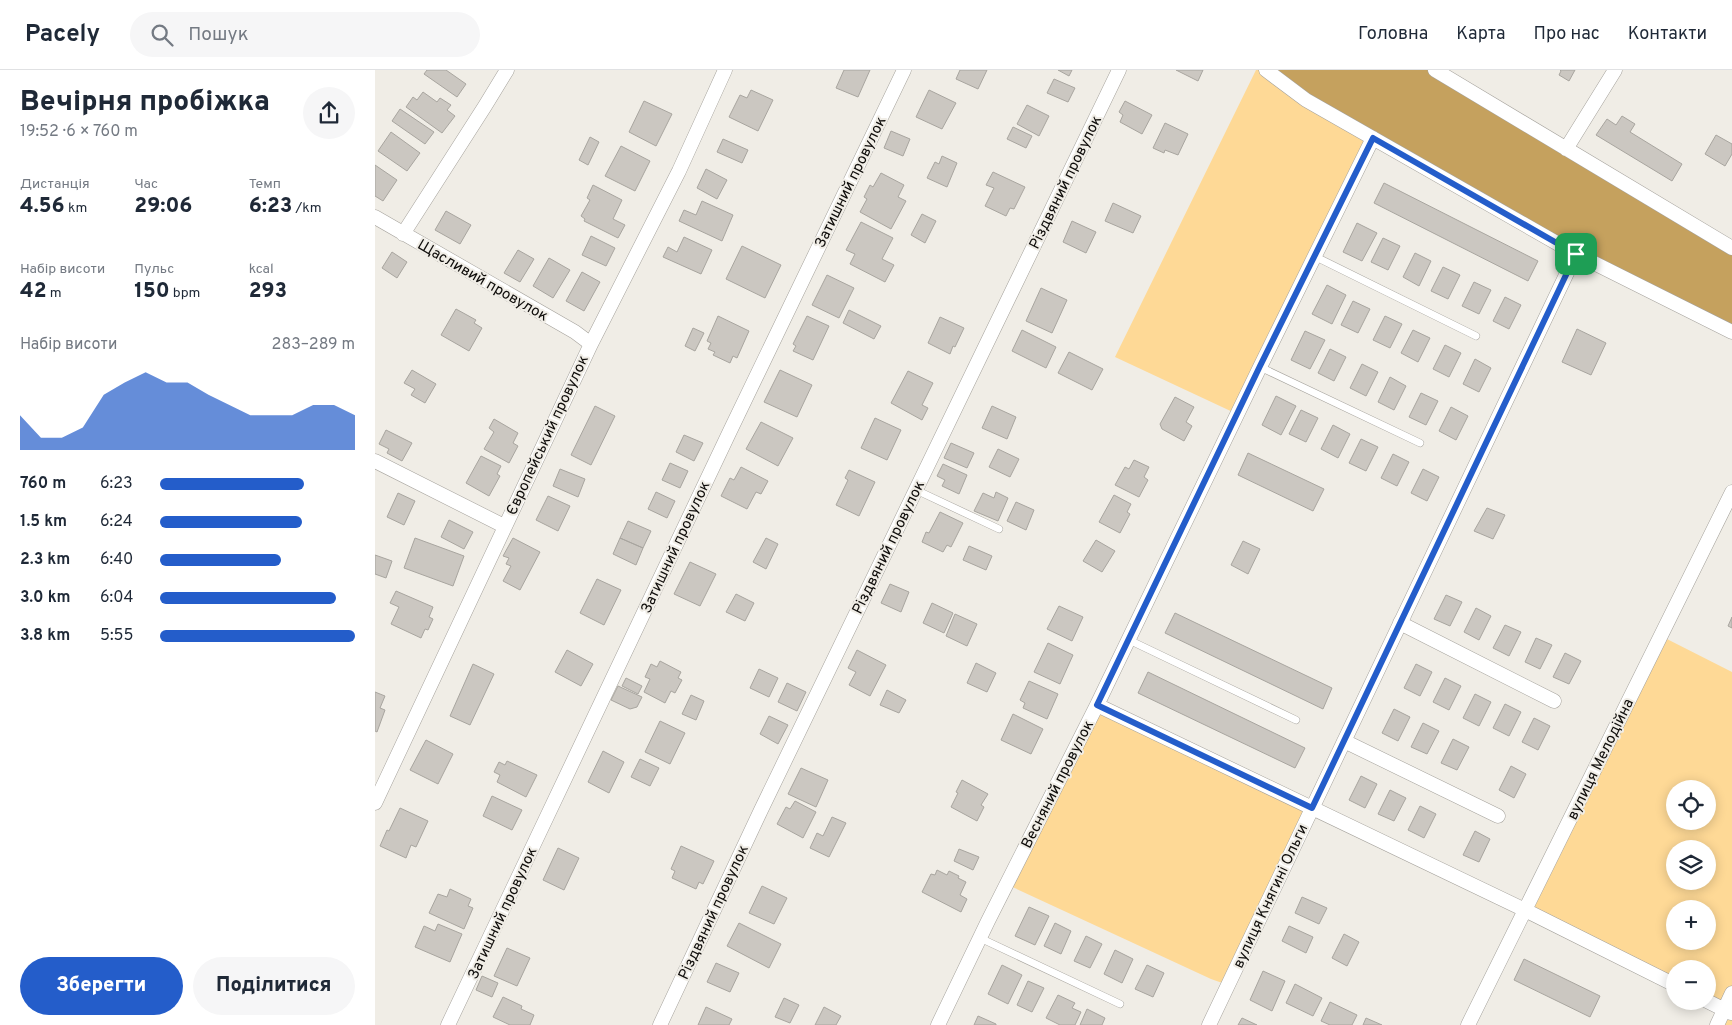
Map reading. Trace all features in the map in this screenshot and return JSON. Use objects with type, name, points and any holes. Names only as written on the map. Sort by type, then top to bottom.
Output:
[{"type":"street","points":[[403,234],[507,70]]},
{"type":"street","name":"Європейський провулок","points":[[375,803],[504,526],[591,344],[679,171],[725,70]]},
{"type":"street","name":"Затишний провулок","points":[[448,1025],[904,70]]},
{"type":"street","name":"Різдвяний провулок","points":[[660,1025],[761,810],[1119,70]]},
{"type":"street","points":[[1266,70],[1306,100],[1576,254],[1732,332]]},
{"type":"street","points":[[1435,70],[1732,248]]},
{"type":"street","points":[[1566,149],[1615,70]]},
{"type":"street","name":"Весняний провулок","points":[[938,1025],[979,938],[1129,640],[1260,366],[1373,138]]},
{"type":"street","name":"Щасливий провулок","points":[[375,217],[575,332],[591,344]]},
{"type":"street","name":"вулиця Княгині Ольги","points":[[1209,1025],[1576,254]]},
{"type":"street","points":[[375,461],[504,526]]},
{"type":"street","name":"вулиця Мелодійна","points":[[1468,1025],[1732,492]]},
{"type":"street","points":[[1400,623],[1554,701]]},
{"type":"street","points":[[1097,705],[1525,910],[1666,980]]},
{"type":"street","points":[[1344,741],[1498,816]]},
{"type":"street","points":[[1717,1025],[1728,1012],[1732,992]]},
{"type":"street","points":[[1716,1006],[1728,1012]]},
{"type":"lane","points":[[1314,256],[1476,336]]},
{"type":"lane","points":[[1260,366],[1420,443]]},
{"type":"lane","points":[[916,490],[999,529]]},
{"type":"lane","points":[[1129,640],[1297,720]]},
{"type":"lane","points":[[979,938],[1120,1004]]},
{"type":"shaded area","points":[[1256,70],[1266,70],[1373,138],[1237,414],[1115,357]]},
{"type":"shaded area","points":[[1266,70],[1435,70],[1732,248],[1732,332],[1576,254]]},
{"type":"shaded area","points":[[1661,636],[1732,672],[1732,1025],[1717,1025],[1724,1010],[1716,1006],[1716,960],[1666,960],[1666,980],[1525,910]]},
{"type":"shaded area","points":[[1097,705],[1312,808],[1228,985],[1211,979],[1006,884]]},
{"type":"building","points":[[427,70],[446,70],[466,84],[457,97],[424,74]]},
{"type":"building","points":[[844,70],[870,70],[858,97],[836,88]]},
{"type":"building","points":[[960,70],[987,70],[978,89],[956,79]]},
{"type":"building","points":[[1058,70],[1072,70],[1069,76]]},
{"type":"building","points":[[1176,70],[1203,70],[1198,81]]},
{"type":"building","points":[[1560,70],[1575,70],[1569,81],[1559,75]]},
{"type":"building","points":[[1054,79],[1075,88],[1068,102],[1047,93]]},
{"type":"building","points":[[751,90],[773,100],[758,131],[729,117],[740,95],[747,98]]},
{"type":"building","points":[[929,90],[956,103],[942,129],[916,117]]},
{"type":"building","points":[[423,92],[437,102],[440,98],[451,105],[447,110],[455,116],[442,133],[406,107],[413,97],[417,100]]},
{"type":"building","points":[[644,101],[672,114],[656,146],[629,132]]},
{"type":"building","points":[[1125,101],[1152,115],[1142,134],[1120,122],[1123,115],[1119,112]]},
{"type":"building","points":[[1027,105],[1049,116],[1039,136],[1017,124]]},
{"type":"building","points":[[400,109],[434,132],[425,144],[392,121]]},
{"type":"building","points":[[1622,116],[1635,124],[1630,132],[1682,164],[1672,181],[1596,135],[1607,119],[1616,125]]},
{"type":"building","points":[[1165,123],[1188,134],[1178,155],[1165,150],[1164,153],[1153,148]]},
{"type":"building","points":[[1013,127],[1032,136],[1026,148],[1007,139]]},
{"type":"building","points":[[891,131],[910,139],[903,156],[884,148]]},
{"type":"building","points":[[391,132],[420,153],[407,171],[378,151]]},
{"type":"building","points":[[1716,135],[1732,144],[1732,154],[1725,166],[1705,154]]},
{"type":"building","points":[[590,137],[599,142],[588,165],[579,160]]},
{"type":"building","points":[[723,139],[748,150],[742,163],[717,152]]},
{"type":"building","points":[[621,146],[650,161],[635,191],[605,176]]},
{"type":"building","points":[[942,156],[957,163],[947,187],[927,178],[935,162],[939,164]]},
{"type":"building","points":[[375,165],[397,180],[383,201],[375,196]]},
{"type":"building","points":[[706,169],[727,180],[717,199],[697,188]]},
{"type":"building","points":[[993,172],[1025,187],[1014,209],[1010,208],[1006,216],[985,206],[994,188],[986,185]]},
{"type":"building","points":[[881,173],[904,185],[898,197],[906,201],[891,229],[860,212],[867,199],[864,197],[870,185],[873,187]]},
{"type":"building","points":[[1384,183],[1538,261],[1528,281],[1374,203]]},
{"type":"building","points":[[593,185],[622,200],[613,219],[625,225],[618,238],[584,221],[585,219],[581,216],[590,200],[587,198]]},
{"type":"building","points":[[702,201],[733,215],[722,241],[679,221],[684,210],[696,215]]},
{"type":"building","points":[[1113,203],[1141,216],[1133,233],[1105,221]]},
{"type":"building","points":[[446,211],[471,225],[460,244],[435,230]]},
{"type":"building","points":[[922,214],[936,221],[925,243],[911,235]]},
{"type":"building","points":[[1072,221],[1096,232],[1086,253],[1063,242]]},
{"type":"building","points":[[861,222],[893,238],[882,259],[894,265],[885,282],[850,264],[855,254],[846,250]]},
{"type":"building","points":[[1357,223],[1377,233],[1362,261],[1343,252]]},
{"type":"building","points":[[591,236],[615,248],[606,266],[582,255]]},
{"type":"building","points":[[684,237],[712,250],[701,274],[663,257],[668,247],[677,252]]},
{"type":"building","points":[[1383,238],[1400,246],[1388,270],[1371,262]]},
{"type":"building","points":[[742,246],[781,265],[765,298],[726,279]]},
{"type":"building","points":[[518,250],[534,259],[520,282],[504,273]]},
{"type":"building","points":[[392,252],[407,262],[397,278],[382,268]]},
{"type":"building","points":[[1415,253],[1431,261],[1419,286],[1403,277]]},
{"type":"building","points":[[549,258],[570,270],[553,298],[533,286]]},
{"type":"building","points":[[1443,267],[1460,275],[1448,299],[1431,291]]},
{"type":"building","points":[[582,272],[600,282],[584,311],[566,301]]},
{"type":"building","points":[[827,275],[854,288],[839,318],[812,305]]},
{"type":"building","points":[[1474,282],[1491,290],[1479,314],[1462,306]]},
{"type":"building","points":[[1327,285],[1346,295],[1332,324],[1312,314]]},
{"type":"building","points":[[1041,288],[1067,300],[1052,333],[1026,321]]},
{"type":"building","points":[[1505,297],[1521,305],[1509,329],[1493,321]]},
{"type":"building","points":[[1353,301],[1370,309],[1358,333],[1341,325]]},
{"type":"building","points":[[456,309],[476,320],[474,323],[482,328],[469,351],[441,335]]},
{"type":"building","points":[[849,310],[881,326],[874,339],[843,323]]},
{"type":"building","points":[[718,316],[749,331],[737,358],[733,356],[730,363],[713,355],[715,352],[708,349],[711,343],[707,341]]},
{"type":"building","points":[[807,316],[829,326],[813,360],[793,351],[796,346],[793,344]]},
{"type":"building","points":[[1385,316],[1402,324],[1390,348],[1373,340]]},
{"type":"building","points":[[940,317],[964,328],[950,354],[928,343]]},
{"type":"building","points":[[693,328],[704,333],[695,351],[685,346]]},
{"type":"building","points":[[1577,329],[1606,343],[1591,375],[1562,362]]},
{"type":"building","points":[[1022,330],[1056,347],[1046,368],[1012,351]]},
{"type":"building","points":[[1413,330],[1430,338],[1418,362],[1401,353]]},
{"type":"building","points":[[1305,331],[1325,340],[1310,369],[1291,360]]},
{"type":"building","points":[[1445,345],[1461,353],[1449,377],[1433,369]]},
{"type":"building","points":[[1330,349],[1346,357],[1334,381],[1318,373]]},
{"type":"building","points":[[1069,352],[1103,369],[1092,390],[1058,373]]},
{"type":"building","points":[[1475,359],[1491,368],[1479,392],[1463,384]]},
{"type":"building","points":[[1362,364],[1378,372],[1366,396],[1350,388]]},
{"type":"building","points":[[412,370],[436,384],[425,403],[411,395],[415,389],[404,383]]},
{"type":"building","points":[[780,370],[812,385],[797,417],[764,402]]},
{"type":"building","points":[[908,371],[933,383],[922,405],[928,408],[922,420],[891,403]]},
{"type":"building","points":[[1390,377],[1406,386],[1394,410],[1378,402]]},
{"type":"building","points":[[1421,393],[1438,401],[1426,425],[1409,417]]},
{"type":"building","points":[[1276,396],[1296,406],[1281,435],[1262,425]]},
{"type":"building","points":[[1175,397],[1194,407],[1186,422],[1192,426],[1184,441],[1162,429],[1160,424]]},
{"type":"building","points":[[595,406],[615,416],[591,465],[571,455]]},
{"type":"building","points":[[992,406],[1016,417],[1007,439],[982,428]]},
{"type":"building","points":[[1451,407],[1468,416],[1456,440],[1439,431]]},
{"type":"building","points":[[1301,410],[1318,418],[1306,442],[1289,434]]},
{"type":"building","points":[[875,418],[901,430],[887,460],[861,448]]},
{"type":"building","points":[[494,419],[518,433],[513,443],[518,446],[509,463],[484,449],[494,432],[489,428]]},
{"type":"building","points":[[761,422],[793,438],[778,466],[746,449]]},
{"type":"building","points":[[1333,425],[1350,434],[1338,458],[1321,449]]},
{"type":"building","points":[[386,430],[412,443],[402,461],[387,453],[389,449],[379,444]]},
{"type":"building","points":[[684,435],[703,443],[694,461],[676,452]]},
{"type":"building","points":[[1361,439],[1378,447],[1366,471],[1349,463]]},
{"type":"building","points":[[951,443],[974,453],[967,468],[944,458]]},
{"type":"building","points":[[998,449],[1019,459],[1010,477],[989,467]]},
{"type":"building","points":[[1248,453],[1324,489],[1313,511],[1238,475]]},
{"type":"building","points":[[1393,454],[1409,462],[1397,486],[1381,478]]},
{"type":"building","points":[[481,456],[501,466],[497,474],[500,476],[489,496],[466,483]]},
{"type":"building","points":[[1134,460],[1149,467],[1144,477],[1148,480],[1139,497],[1115,485],[1125,467],[1129,469]]},
{"type":"building","points":[[670,463],[688,471],[680,488],[662,480]]},
{"type":"building","points":[[943,464],[967,475],[959,494],[942,486],[945,480],[937,476]]},
{"type":"building","points":[[741,467],[768,481],[761,494],[756,492],[747,509],[721,496],[730,478],[734,480]]},
{"type":"building","points":[[560,469],[585,479],[578,497],[553,486]]},
{"type":"building","points":[[1423,469],[1439,477],[1427,501],[1411,493]]},
{"type":"building","points":[[849,470],[875,482],[859,516],[836,505],[848,480],[845,478]]},
{"type":"building","points":[[656,492],[675,501],[667,518],[648,509]]},
{"type":"building","points":[[996,492],[1008,498],[998,521],[974,511],[983,493],[994,498]]},
{"type":"building","points":[[398,493],[415,501],[404,525],[387,517]]},
{"type":"building","points":[[1114,495],[1131,504],[1127,512],[1130,514],[1120,533],[1099,522]]},
{"type":"building","points":[[548,496],[570,506],[558,531],[536,520]]},
{"type":"building","points":[[1016,502],[1034,510],[1026,530],[1007,521]]},
{"type":"building","points":[[1487,508],[1505,515],[1493,539],[1474,531]]},
{"type":"building","points":[[940,512],[963,523],[951,547],[947,545],[943,552],[922,542],[926,532],[929,533]]},
{"type":"building","points":[[449,520],[473,532],[464,549],[441,537]]},
{"type":"building","points":[[628,521],[651,531],[643,548],[620,538]]},
{"type":"building","points":[[415,538],[464,556],[453,586],[404,568]]},
{"type":"building","points":[[513,538],[540,552],[520,590],[503,581],[511,566],[506,564],[509,558],[503,556]]},
{"type":"building","points":[[620,538],[643,548],[636,565],[613,554]]},
{"type":"building","points":[[766,538],[778,544],[766,569],[753,562]]},
{"type":"building","points":[[1096,540],[1115,551],[1102,572],[1083,561]]},
{"type":"building","points":[[1243,541],[1260,549],[1248,574],[1231,565]]},
{"type":"building","points":[[969,546],[992,556],[986,570],[963,560]]},
{"type":"building","points":[[375,555],[392,561],[386,578],[375,574]]},
{"type":"building","points":[[690,562],[716,574],[700,606],[674,594]]},
{"type":"building","points":[[597,579],[621,590],[604,625],[580,613]]},
{"type":"building","points":[[890,584],[909,592],[901,612],[881,603]]},
{"type":"building","points":[[396,591],[433,607],[429,617],[433,619],[428,630],[425,629],[421,638],[391,624],[399,607],[390,603]]},
{"type":"building","points":[[736,594],[754,603],[745,621],[726,612]]},
{"type":"building","points":[[1446,595],[1462,602],[1450,626],[1434,619]]},
{"type":"building","points":[[932,603],[953,613],[944,633],[923,623]]},
{"type":"building","points":[[1059,606],[1083,617],[1072,641],[1047,629]]},
{"type":"building","points":[[1476,608],[1491,616],[1479,640],[1464,632]]},
{"type":"building","points":[[1175,613],[1332,688],[1323,709],[1165,633]]},
{"type":"building","points":[[955,614],[977,624],[967,646],[946,636]]},
{"type":"building","points":[[1732,617],[1732,628],[1728,626]]},
{"type":"building","points":[[1505,625],[1521,632],[1509,656],[1493,648]]},
{"type":"building","points":[[1536,638],[1552,645],[1540,669],[1525,662]]},
{"type":"building","points":[[1048,643],[1073,655],[1060,684],[1034,672]]},
{"type":"building","points":[[567,650],[593,664],[581,686],[555,672]]},
{"type":"building","points":[[857,650],[886,665],[870,696],[849,685],[856,672],[848,668]]},
{"type":"building","points":[[1565,653],[1581,661],[1569,684],[1553,677]]},
{"type":"building","points":[[660,661],[681,672],[678,678],[682,680],[675,693],[671,691],[665,703],[644,692],[650,679],[645,677],[651,664],[657,667]]},
{"type":"building","points":[[976,663],[996,673],[987,692],[967,683]]},
{"type":"building","points":[[473,664],[494,674],[470,725],[450,716]]},
{"type":"building","points":[[1416,664],[1432,672],[1420,696],[1404,688]]},
{"type":"building","points":[[759,669],[778,678],[769,697],[750,688]]},
{"type":"building","points":[[1148,672],[1305,748],[1295,768],[1138,693]]},
{"type":"building","points":[[626,678],[642,686],[638,694],[622,686]]},
{"type":"building","points":[[1445,678],[1461,686],[1449,710],[1433,702]]},
{"type":"building","points":[[1029,681],[1058,694],[1047,719],[1023,708],[1025,703],[1020,700]]},
{"type":"building","points":[[787,683],[806,692],[797,711],[778,702]]},
{"type":"building","points":[[618,686],[642,697],[637,707],[630,709],[611,700]]},
{"type":"building","points":[[887,690],[906,700],[899,713],[880,705]]},
{"type":"building","points":[[375,692],[385,696],[380,708],[385,710],[377,732],[375,731]]},
{"type":"building","points":[[1475,694],[1491,702],[1479,726],[1463,718]]},
{"type":"building","points":[[691,695],[704,701],[696,720],[682,714]]},
{"type":"building","points":[[1505,704],[1521,712],[1509,736],[1493,728]]},
{"type":"building","points":[[1394,709],[1410,717],[1398,741],[1382,733]]},
{"type":"building","points":[[1013,714],[1043,729],[1031,754],[1001,740]]},
{"type":"building","points":[[769,716],[788,725],[778,744],[760,734]]},
{"type":"building","points":[[1534,718],[1550,726],[1538,750],[1522,742]]},
{"type":"building","points":[[660,721],[685,733],[670,764],[645,752]]},
{"type":"building","points":[[1423,723],[1439,731],[1427,754],[1411,747]]},
{"type":"building","points":[[1453,739],[1469,747],[1457,770],[1441,763]]},
{"type":"building","points":[[426,740],[453,754],[438,784],[410,770]]},
{"type":"building","points":[[603,751],[624,762],[609,793],[588,782]]},
{"type":"building","points":[[640,759],[659,768],[650,786],[631,777]]},
{"type":"building","points":[[507,761],[537,775],[526,797],[497,782],[500,775],[494,772],[499,762],[505,765]]},
{"type":"building","points":[[1511,766],[1526,774],[1514,798],[1499,790]]},
{"type":"building","points":[[801,768],[828,780],[816,807],[788,794]]},
{"type":"building","points":[[1361,776],[1377,784],[1365,808],[1349,800]]},
{"type":"building","points":[[962,780],[988,794],[981,805],[984,807],[977,821],[951,807]]},
{"type":"building","points":[[1390,790],[1406,798],[1394,821],[1378,814]]},
{"type":"building","points":[[492,796],[522,810],[512,830],[483,816]]},
{"type":"building","points":[[795,801],[816,812],[803,838],[777,824],[786,807],[790,809]]},
{"type":"building","points":[[1420,806],[1436,814],[1424,838],[1408,830]]},
{"type":"building","points":[[400,808],[428,821],[416,847],[411,845],[406,858],[380,846]]},
{"type":"building","points":[[832,817],[846,823],[829,857],[810,848],[817,833],[823,836]]},
{"type":"building","points":[[1475,831],[1490,839],[1479,862],[1463,855]]},
{"type":"building","points":[[681,846],[714,861],[703,884],[699,882],[696,889],[672,878],[675,871],[671,869]]},
{"type":"building","points":[[558,848],[579,858],[564,890],[543,880]]},
{"type":"building","points":[[959,849],[979,857],[973,870],[954,861]]},
{"type":"building","points":[[937,870],[947,875],[949,871],[966,882],[960,895],[967,899],[961,912],[922,892],[931,874],[935,875]]},
{"type":"building","points":[[762,886],[787,898],[774,924],[749,913]]},
{"type":"building","points":[[450,889],[471,899],[468,906],[473,908],[464,929],[429,913],[438,894],[447,897]]},
{"type":"building","points":[[1302,897],[1327,908],[1319,924],[1295,913]]},
{"type":"building","points":[[1029,907],[1049,916],[1035,945],[1015,936]]},
{"type":"building","points":[[739,923],[781,944],[769,968],[727,946]]},
{"type":"building","points":[[1055,923],[1071,931],[1061,954],[1044,946]]},
{"type":"building","points":[[438,924],[462,934],[450,962],[415,947],[424,926],[435,931]]},
{"type":"building","points":[[1289,926],[1313,937],[1306,953],[1282,941]]},
{"type":"building","points":[[1344,934],[1359,942],[1347,966],[1332,958]]},
{"type":"building","points":[[1086,936],[1102,944],[1090,968],[1074,961]]},
{"type":"building","points":[[507,948],[530,958],[517,986],[494,976]]},
{"type":"building","points":[[1115,950],[1133,959],[1122,983],[1104,974]]},
{"type":"building","points":[[1524,959],[1600,996],[1590,1017],[1514,980]]},
{"type":"building","points":[[716,963],[739,973],[730,992],[707,982]]},
{"type":"building","points":[[1002,965],[1022,975],[1008,1004],[988,994]]},
{"type":"building","points":[[1147,965],[1164,973],[1153,997],[1135,989]]},
{"type":"building","points":[[1263,971],[1285,981],[1272,1011],[1250,1000]]},
{"type":"building","points":[[482,976],[498,983],[492,997],[476,990]]},
{"type":"building","points":[[1028,981],[1044,988],[1032,1012],[1017,1005]]},
{"type":"building","points":[[1295,984],[1322,998],[1313,1016],[1286,1003]]},
{"type":"building","points":[[1058,995],[1075,1003],[1072,1008],[1081,1012],[1075,1025],[1060,1025],[1046,1018]]},
{"type":"building","points":[[503,997],[522,1006],[521,1009],[534,1015],[530,1025],[510,1025],[493,1017]]},
{"type":"building","points":[[784,998],[799,1005],[790,1023],[775,1017]]},
{"type":"building","points":[[1330,1002],[1357,1015],[1352,1025],[1330,1025],[1321,1021]]},
{"type":"building","points":[[706,1007],[732,1019],[729,1025],[698,1025]]},
{"type":"building","points":[[824,1007],[841,1016],[836,1025],[815,1025]]},
{"type":"building","points":[[1087,1009],[1105,1018],[1102,1025],[1080,1025]]},
{"type":"building","points":[[978,1016],[996,1024],[996,1025],[974,1025]]},
{"type":"building","points":[[1242,1018],[1257,1025],[1238,1025]]},
{"type":"building","points":[[1366,1018],[1382,1025],[1363,1025]]},
{"type":"route","points":[[1373,138],[1576,254],[1312,808],[1097,705],[1260,366],[1373,138]]}]
